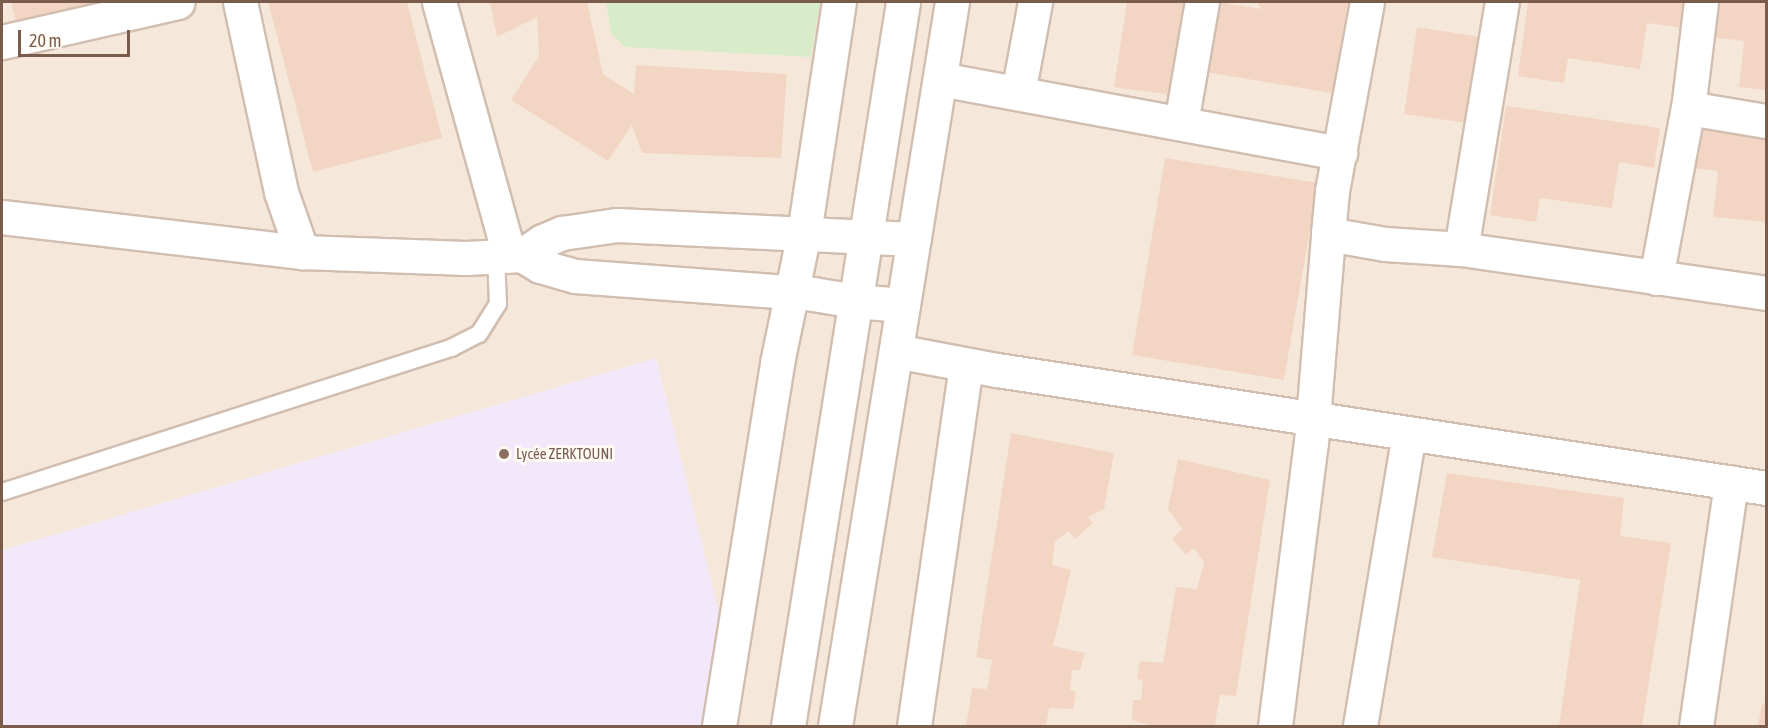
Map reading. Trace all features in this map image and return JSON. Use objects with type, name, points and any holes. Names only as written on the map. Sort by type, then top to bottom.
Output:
[{"type":"street","points":[[2,42],[178,2]]},
{"type":"street","points":[[240,2],[281,192],[302,252]]},
{"type":"street","points":[[439,2],[509,255]]},
{"type":"street","points":[[719,726],[777,363],[804,233],[839,2]]},
{"type":"street","points":[[788,726],[844,387],[864,239],[903,2]]},
{"type":"street","points":[[835,726],[952,2]]},
{"type":"street","points":[[1018,93],[1035,2]]},
{"type":"street","points":[[1181,123],[1202,2]]},
{"type":"street","points":[[1275,726],[1313,418],[1332,191],[1367,2]]},
{"type":"street","points":[[1461,249],[1502,2]]},
{"type":"street","points":[[1656,278],[1688,108],[1701,2]]},
{"type":"street","points":[[940,79],[1340,153]]},
{"type":"street","points":[[1688,108],[1767,121]]},
{"type":"street","points":[[2,217],[302,252],[466,258],[509,255],[562,233],[617,225],[804,233],[864,239],[914,239]]},
{"type":"street","points":[[1328,234],[1385,244],[1461,249],[1767,293]]},
{"type":"street","points":[[509,255],[575,276],[792,292],[903,305]]},
{"type":"street","points":[[896,351],[966,365],[1767,488]]},
{"type":"street","points":[[914,726],[966,365]]},
{"type":"street","points":[[1360,726],[1408,434]]},
{"type":"street","points":[[1696,726],[1731,482]]},
{"type":"lane","points":[[2,492],[451,348],[479,334],[498,304],[509,255]]},
{"type":"shaded area","points":[[2,2],[1766,2],[1766,726],[2,726]]},
{"type":"shaded area","name":"Lycée ZERKTOUNI","points":[[656,358],[723,629],[707,726],[2,726],[2,550]]},
{"type":"green space","points":[[606,2],[820,2],[811,57],[625,47],[611,33]]},
{"type":"building","points":[[11,2],[108,2],[17,25]]},
{"type":"building","points":[[268,2],[407,2],[442,138],[313,172]]},
{"type":"building","points":[[490,2],[587,2],[603,74],[634,94],[636,65],[787,74],[781,158],[642,153],[632,125],[608,161],[511,100],[539,56],[537,17],[497,37]]},
{"type":"building","points":[[1127,2],[1186,2],[1173,95],[1114,87]]},
{"type":"building","points":[[1218,2],[1261,9],[1257,2],[1348,2],[1332,93],[1205,72]]},
{"type":"building","points":[[1528,2],[1686,2],[1682,28],[1647,23],[1640,69],[1568,58],[1564,83],[1518,76]]},
{"type":"building","points":[[1713,2],[1766,3],[1766,90],[1739,87],[1744,41],[1709,37]]},
{"type":"building","points":[[1417,27],[1487,38],[1474,124],[1404,114]]},
{"type":"building","points":[[1506,106],[1660,128],[1654,168],[1619,162],[1612,208],[1540,198],[1536,222],[1490,215]]},
{"type":"building","points":[[1687,127],[1766,135],[1766,222],[1713,217],[1718,171],[1683,167]]},
{"type":"building","points":[[1165,158],[1318,183],[1284,380],[1132,355]]},
{"type":"building","points":[[1011,433],[1114,453],[1104,509],[1088,517],[1093,523],[1075,539],[1069,531],[1055,541],[1052,565],[1071,570],[1053,646],[1085,653],[1080,670],[1072,670],[1070,690],[1076,692],[1073,709],[1049,708],[1046,726],[966,726],[972,688],[987,689],[992,660],[976,657]]},
{"type":"building","points":[[1178,459],[1270,480],[1236,696],[1220,695],[1215,724],[1223,726],[1153,726],[1132,720],[1133,700],[1141,700],[1143,680],[1137,679],[1140,661],[1163,663],[1176,587],[1197,589],[1204,562],[1194,548],[1186,555],[1172,539],[1182,529],[1168,509]]},
{"type":"building","points":[[1447,473],[1624,498],[1620,536],[1671,543],[1642,726],[1559,726],[1580,580],[1432,557]]},
{"type":"building","points":[[1762,703],[1766,704],[1766,726],[1758,726]]},
{"type":"place","name":"Lycée ZERKTOUNI","points":[[504,454]]}]
